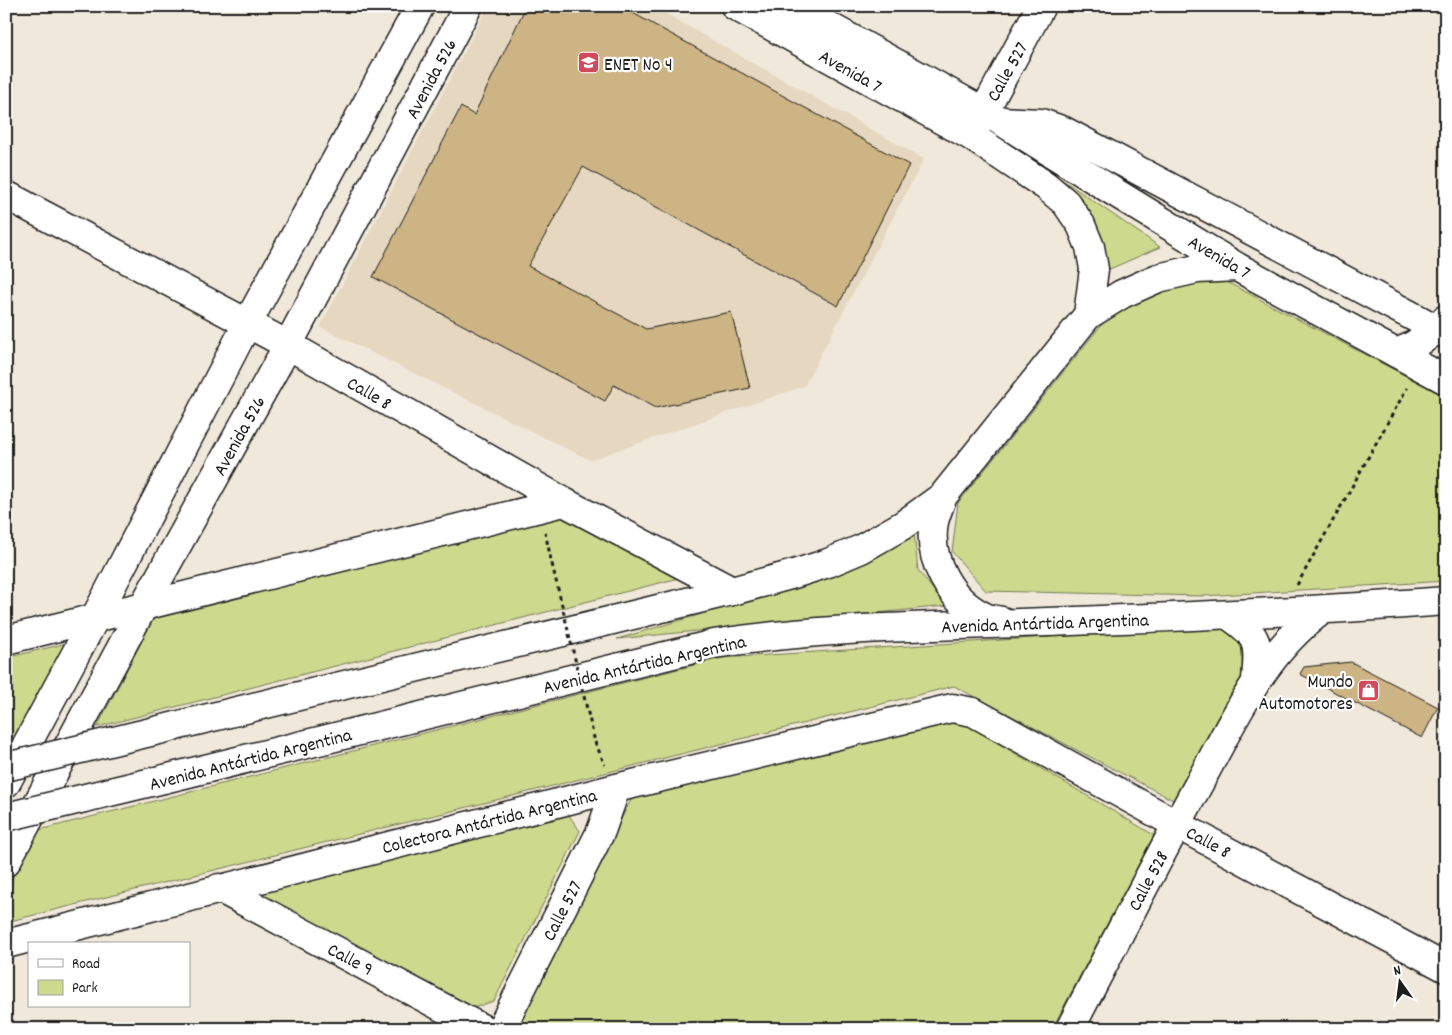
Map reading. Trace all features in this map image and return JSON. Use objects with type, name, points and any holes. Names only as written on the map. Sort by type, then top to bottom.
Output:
[{"type":"main road","points":[[6,782],[94,618],[247,324],[420,6]]},
{"type":"main road","name":"Avenida 526","points":[[6,862],[144,605],[288,345],[468,6]]},
{"type":"main road","name":"Avenida 7","points":[[735,6],[971,136],[1046,186],[1066,203],[1081,226],[1090,247],[1094,269],[1088,315]]},
{"type":"main road","name":"Avenida 7","points":[[792,6],[992,116],[1236,267],[1446,380]]},
{"type":"main road","name":"Calle 527","points":[[971,136],[992,116],[1041,6]]},
{"type":"main road","name":"Avenida 7","points":[[992,116],[1040,123],[1064,131],[1443,327]]},
{"type":"main road","name":"Calle 8","points":[[6,195],[288,345],[564,502],[732,591]]},
{"type":"main road","points":[[6,767],[732,591],[828,563],[861,549],[903,525],[943,496],[1088,315],[1122,294],[1158,278],[1197,269],[1236,267]]},
{"type":"main road","points":[[1408,360],[1423,341],[1443,327]]},
{"type":"main road","points":[[943,496],[934,523],[934,551],[943,578],[960,600],[983,616],[1010,624]]},
{"type":"main road","points":[[6,640],[564,502]]},
{"type":"main road","name":"Avenida Antártida Argentina","points":[[6,817],[164,780],[714,644],[760,637],[897,628],[1321,611],[1446,601]]},
{"type":"main road","name":"Calle 528","points":[[1070,1029],[1176,824],[1256,680],[1303,624],[1321,611]]},
{"type":"main road","name":"Calle 528","points":[[1228,615],[1242,624],[1255,639],[1258,652],[1256,680]]},
{"type":"main road","name":"Colectora Antártida Argentina","points":[[6,944],[616,788],[952,708],[973,712]]},
{"type":"main road","name":"Calle 8","points":[[973,712],[1176,824],[1446,968]]},
{"type":"main road","name":"Calle 527","points":[[501,1029],[601,831],[616,788]]},
{"type":"main road","name":"Calle 9","points":[[219,888],[483,1029]]},
{"type":"path","points":[[1282,612],[1408,360]]},
{"type":"path","points":[[552,564],[595,742]]},
{"type":"shaded area","points":[[488,6],[652,6],[924,159],[804,386],[590,460],[320,327]]},
{"type":"green space","points":[[1012,145],[1160,247],[1103,272],[1099,232],[1081,202]]},
{"type":"green space","points":[[1223,280],[1446,397],[1446,581],[1203,596],[986,591],[952,552],[958,503],[1107,318],[1160,288]]},
{"type":"green space","points":[[567,511],[679,578],[97,727],[156,614]]},
{"type":"green space","points":[[914,532],[918,570],[946,606],[617,639],[844,572]]},
{"type":"green space","points":[[1220,626],[1243,645],[1246,670],[1173,800],[954,686],[6,922],[6,890],[39,830],[722,658]]},
{"type":"green space","points":[[67,643],[9,747],[6,748],[6,658]]},
{"type":"green space","points":[[955,718],[1154,835],[1052,1029],[520,1029],[517,1019],[632,798]]},
{"type":"green space","points":[[568,814],[580,831],[494,1001],[473,1008],[270,905],[263,890]]},
{"type":"building","points":[[526,6],[620,6],[909,165],[838,306],[583,167],[528,266],[646,329],[731,312],[750,388],[655,408],[614,385],[605,401],[373,277],[461,107],[474,115]]},
{"type":"building","name":"Mundo Automotores","points":[[1351,662],[1438,707],[1422,738],[1300,674],[1304,667]]},
{"type":"place","name":"ENET No 4","points":[[588,63]]},
{"type":"place","name":"Mundo Automotores","points":[[1369,691]]}]
